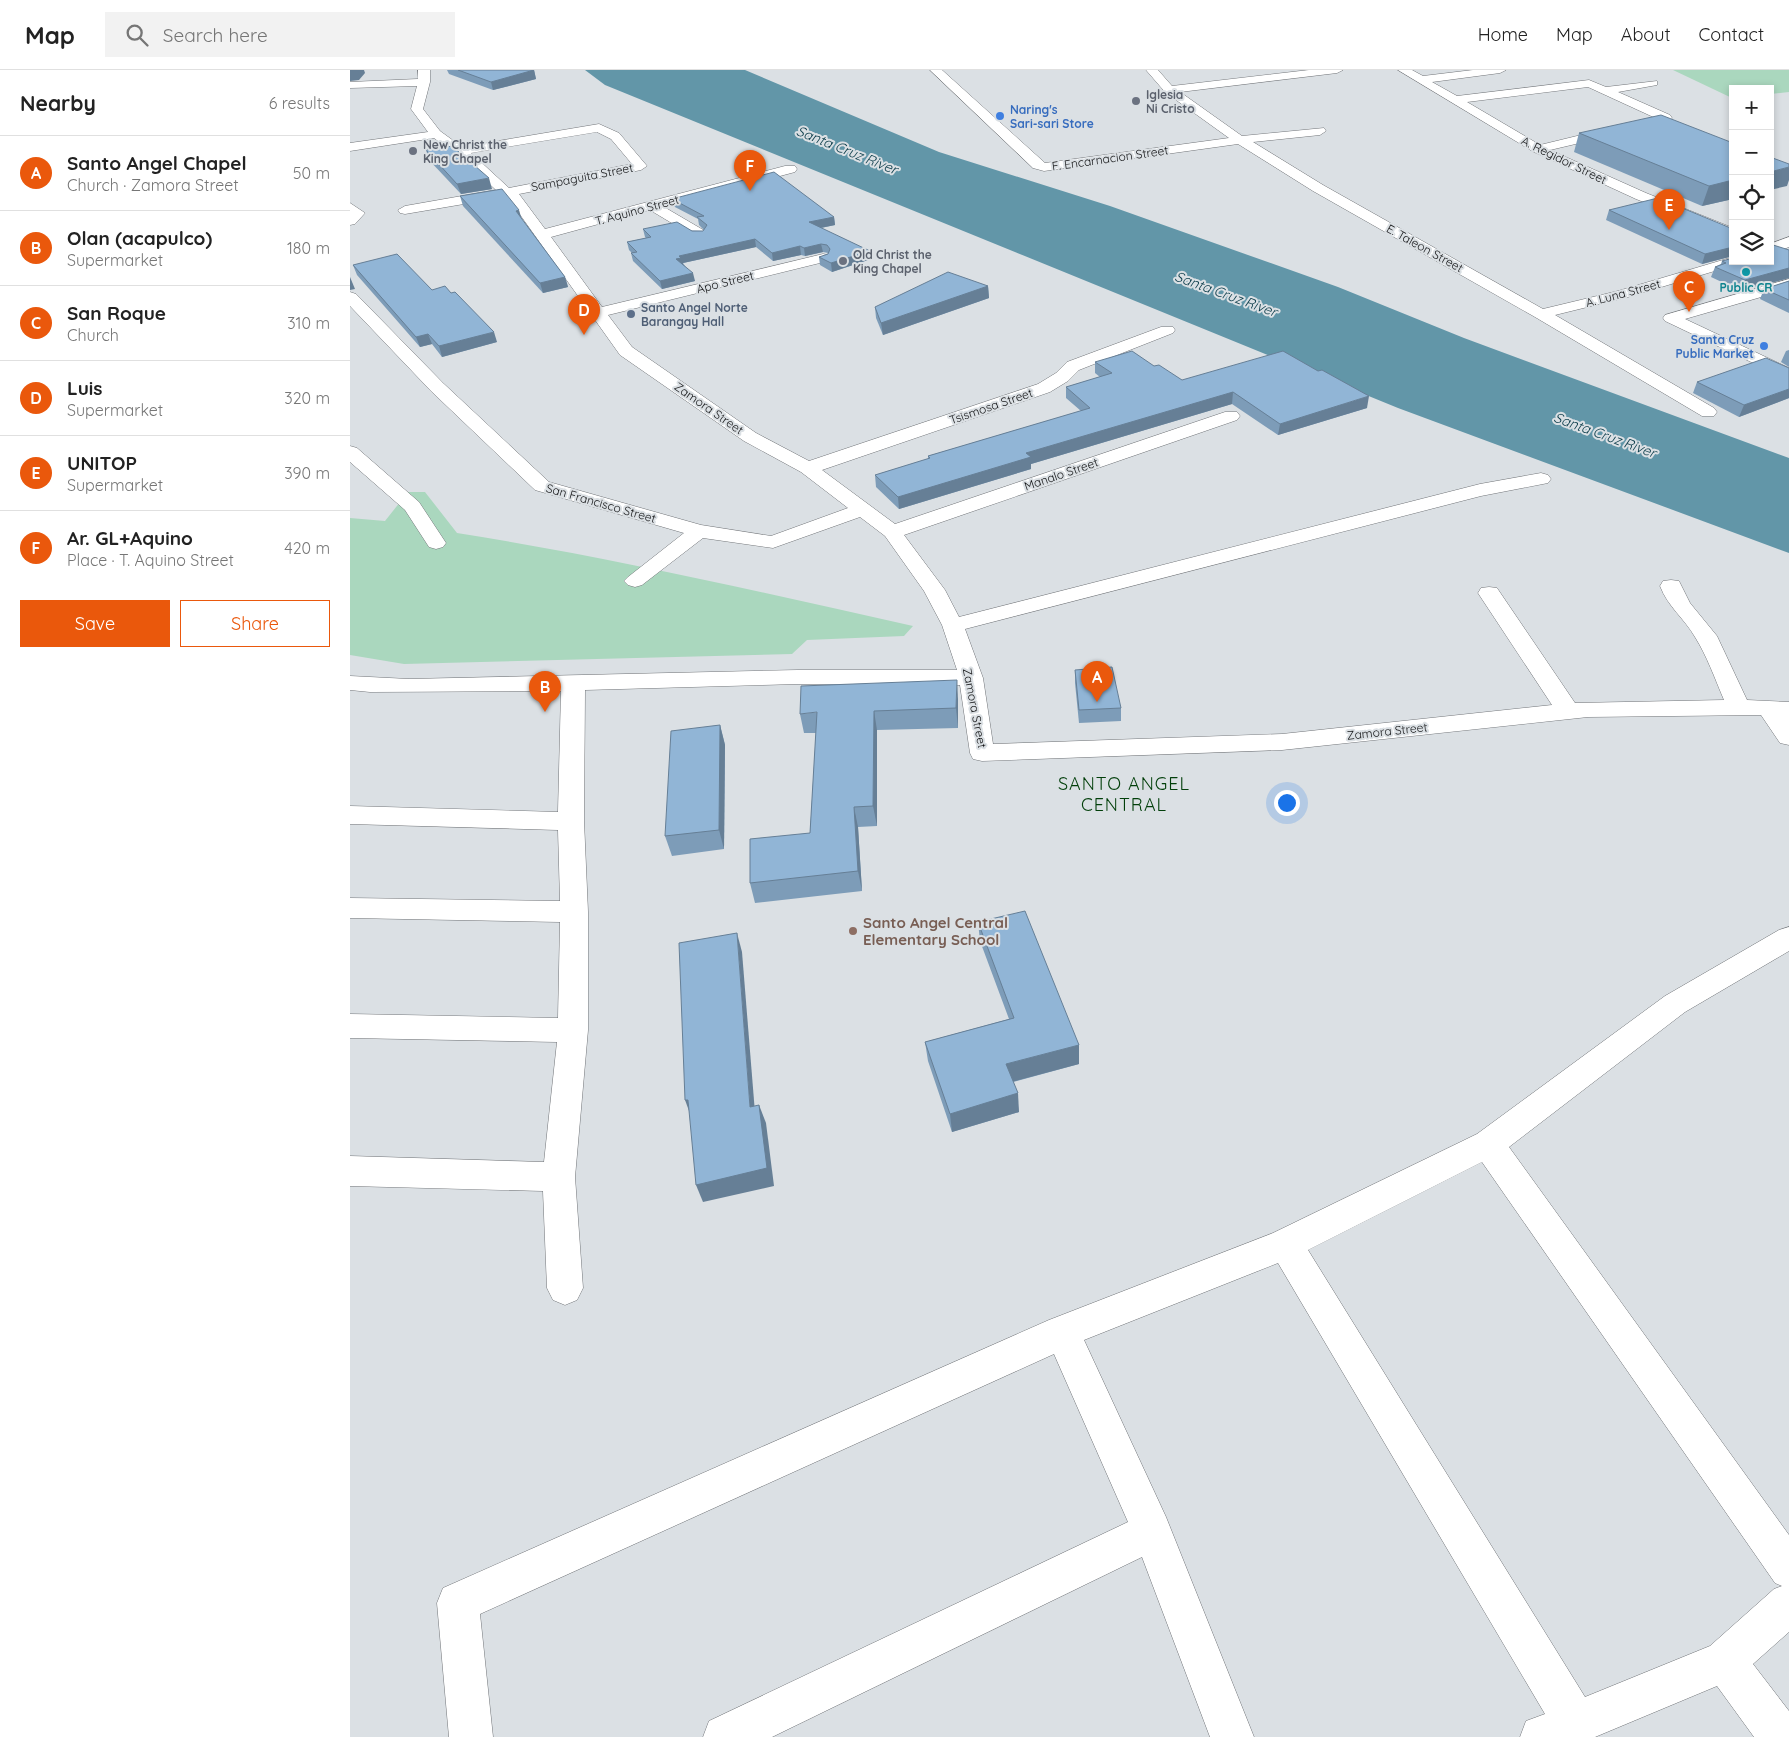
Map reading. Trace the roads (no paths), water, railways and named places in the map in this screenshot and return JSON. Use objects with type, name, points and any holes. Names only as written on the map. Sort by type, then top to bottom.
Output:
[{"type":"street","name":"F. Encarnacion Street","points":[[936,70],[1038,165],[1044,167],[1320,131]]},
{"type":"street","name":"E. Taleon Street","points":[[1152,70],[1169,90],[1240,140],[1318,188],[1541,314],[1708,412]]},
{"type":"street","points":[[1169,90],[1337,70]]},
{"type":"street","name":"A. Regidor Street","points":[[1404,70],[1538,149],[1640,196],[1729,230]]},
{"type":"street","points":[[1420,80],[1500,70]]},
{"type":"street","points":[[350,85],[428,74]]},
{"type":"street","name":"Zamora Street","points":[[428,74],[417,109],[436,134],[461,151],[505,191],[514,196],[626,352],[750,436],[808,468],[892,532],[934,590],[953,625],[971,678],[982,753],[1282,742],[1588,709],[1778,708]]},
{"type":"street","points":[[1549,78],[1566,85]]},
{"type":"street","points":[[1455,100],[1589,83],[1666,118],[1644,124]]},
{"type":"street","points":[[1606,90],[1653,83]]},
{"type":"street","name":"Sampaguita Street","points":[[461,151],[600,128],[615,136],[641,166],[572,181],[505,191]]},
{"type":"street","points":[[1538,149],[1625,129]]},
{"type":"street","points":[[350,147],[436,134]]},
{"type":"street","name":"T. Aquino Street","points":[[542,235],[790,169]]},
{"type":"street","points":[[405,210],[505,191]]},
{"type":"street","points":[[654,206],[700,234]]},
{"type":"street","points":[[350,207],[358,213],[350,221]]},
{"type":"street","points":[[1774,248],[1789,241]]},
{"type":"street","points":[[1774,250],[1789,255]]},
{"type":"street","name":"Apo Street","points":[[598,313],[822,258]]},
{"type":"street","name":"A. Luna Street","points":[[1541,314],[1623,294],[1729,262]]},
{"type":"street","points":[[1684,276],[1737,299]]},
{"type":"street","points":[[1789,284],[1671,318],[1789,375]]},
{"type":"street","name":"San Francisco Street","points":[[350,297],[437,386],[542,486],[699,531],[773,542],[861,510]]},
{"type":"street","name":"Tsismosa Street","points":[[808,468],[1044,388],[1062,377],[1073,366],[1167,330]]},
{"type":"street","name":"Manalo Street","points":[[892,532],[1231,416]]},
{"type":"street","points":[[350,452],[412,506],[436,543]]},
{"type":"street","points":[[953,625],[1480,490],[1541,479]]},
{"type":"street","points":[[635,581],[699,531]]},
{"type":"street","points":[[1671,586],[1681,609],[1700,627],[1709,641],[1739,707]]},
{"type":"street","points":[[1489,593],[1568,711]]},
{"type":"street","points":[[350,683],[573,684],[724,678],[919,676],[971,678]]},
{"type":"street","points":[[565,1288],[559,1177],[573,1030],[574,912],[571,821],[573,684]]},
{"type":"street","points":[[1778,708],[1789,738]]},
{"type":"street","points":[[350,815],[571,821]]},
{"type":"street","points":[[350,908],[574,912]]},
{"type":"street","points":[[471,1737],[458,1603],[1062,1332],[1285,1244],[1488,1144],[1675,1004],[1789,938]]},
{"type":"street","points":[[350,1026],[573,1030]]},
{"type":"street","points":[[1488,1144],[1789,1569]]},
{"type":"street","points":[[350,1171],[559,1177]]},
{"type":"street","points":[[1285,1244],[1558,1729],[1725,1661],[1789,1604]]},
{"type":"street","points":[[1062,1332],[1152,1530],[1232,1737]]},
{"type":"street","points":[[725,1737],[1152,1530]]},
{"type":"street","points":[[1725,1661],[1780,1737]]},
{"type":"water","name":"Santa Cruz River","points":[[585,70],[745,70],[939,152],[1110,206],[1338,287],[1464,338],[1789,458],[1789,553],[1398,408],[605,85]]},
{"type":"place","name":"Iglesia Ni Cristo","points":[[1136,101]]},
{"type":"place","name":"Naring's Sari-sari Store","points":[[1000,116]]},
{"type":"place","name":"New Christ the King Chapel","points":[[413,151]]},
{"type":"place","name":"Ar. GL+Aquino","points":[[750,191]]},
{"type":"place","name":"UNITOP","points":[[1669,230]]},
{"type":"place","name":"Old Christ the King Chapel","points":[[843,261]]},
{"type":"place","name":"Public CR","points":[[1746,272]]},
{"type":"place","name":"San Roque","points":[[1689,312]]},
{"type":"place","name":"Santo Angel Norte Barangay Hall","points":[[631,314]]},
{"type":"place","name":"Luis","points":[[584,335]]},
{"type":"place","name":"Santa Cruz Public Market","points":[[1764,346]]},
{"type":"place","name":"Santo Angel Chapel","points":[[1097,702]]},
{"type":"place","name":"Olan (acapulco)","points":[[545,712]]},
{"type":"place","name":"Santo Angel Central Elementary School","points":[[853,931]]},
{"type":"district","name":"SANTO ANGEL CENTRAL","points":[[1124,793]]}]
